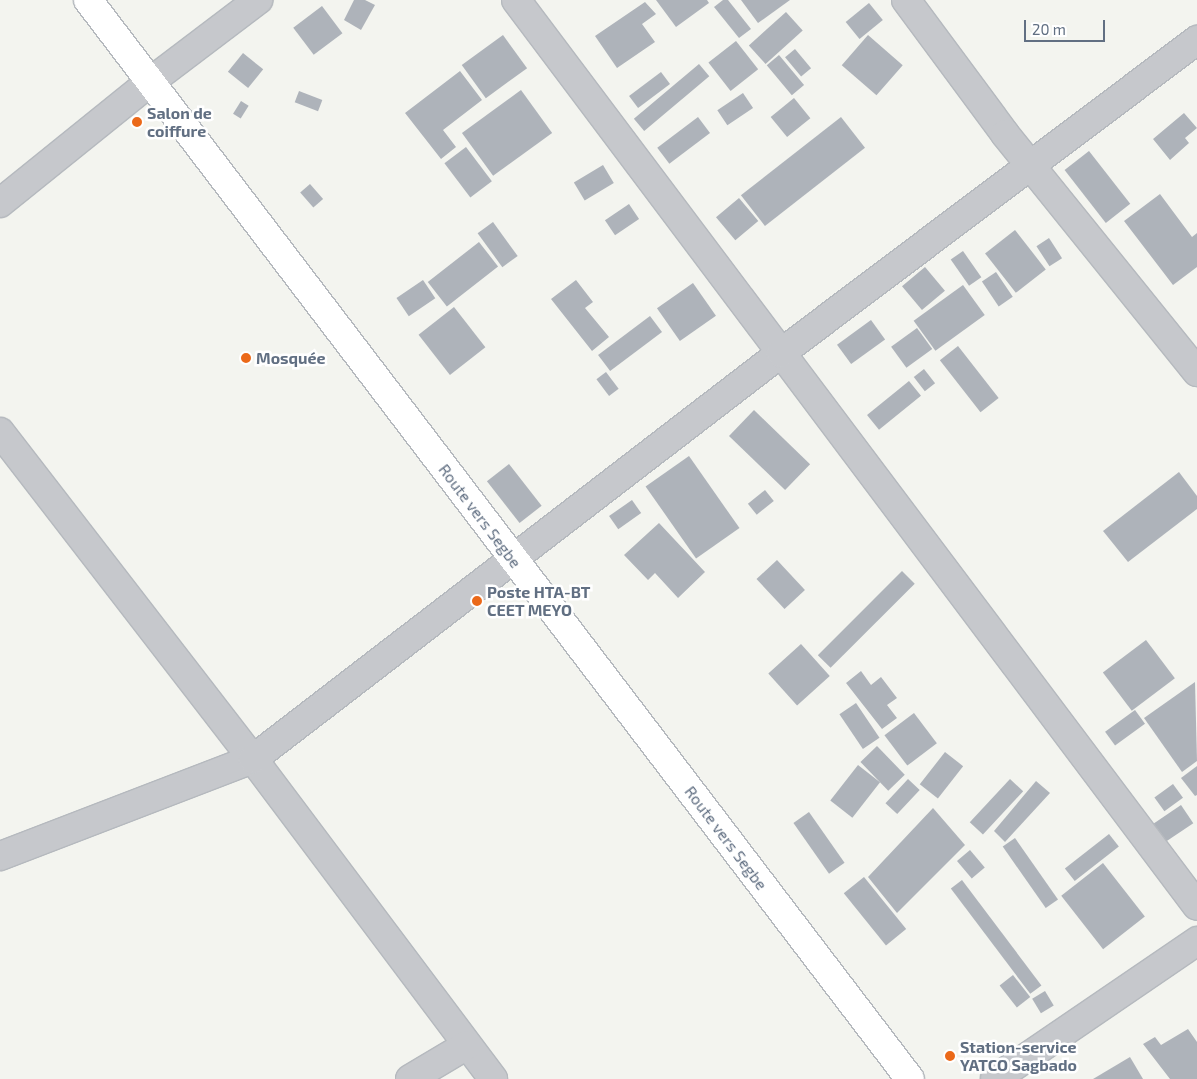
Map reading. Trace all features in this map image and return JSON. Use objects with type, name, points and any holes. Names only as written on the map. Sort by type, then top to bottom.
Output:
[{"type":"main road","name":"Route vers Segbe","points":[[88,0],[910,1079]]},
{"type":"street","points":[[0,203],[150,82],[258,0]]},
{"type":"street","points":[[516,0],[1197,906]]},
{"type":"street","points":[[906,0],[1030,166],[1197,372]]},
{"type":"street","points":[[0,856],[253,759],[781,353],[1197,40]]},
{"type":"street","points":[[0,432],[253,759],[493,1079]]},
{"type":"street","points":[[995,1079],[1197,940]]},
{"type":"street","points":[[410,1079],[467,1046]]},
{"type":"building","points":[[354,0],[365,0],[375,5],[361,30],[344,20]]},
{"type":"building","points":[[656,0],[707,0],[709,3],[676,27]]},
{"type":"building","points":[[723,0],[728,0],[751,29],[739,38],[714,7]]},
{"type":"building","points":[[741,0],[790,0],[758,23]]},
{"type":"building","points":[[645,2],[656,14],[642,24],[655,42],[617,68],[595,36]]},
{"type":"building","points":[[869,3],[883,20],[860,39],[846,22]]},
{"type":"building","points":[[322,6],[342,33],[314,55],[293,28]]},
{"type":"building","points":[[786,12],[803,31],[766,64],[749,45]]},
{"type":"building","points":[[503,35],[527,68],[486,98],[462,65]]},
{"type":"building","points":[[868,35],[903,65],[876,95],[842,65]]},
{"type":"building","points":[[736,41],[758,69],[731,91],[708,63]]},
{"type":"building","points":[[795,49],[811,68],[801,77],[785,57]]},
{"type":"building","points":[[243,53],[263,69],[248,88],[228,72]]},
{"type":"building","points":[[779,55],[804,85],[792,95],[767,65]]},
{"type":"building","points":[[699,64],[709,76],[644,131],[634,119]]},
{"type":"building","points":[[460,71],[482,100],[443,130],[456,147],[441,159],[405,113]]},
{"type":"building","points":[[661,72],[670,84],[638,108],[629,96]]},
{"type":"building","points":[[521,90],[552,133],[493,176],[462,133]]},
{"type":"building","points":[[299,91],[322,100],[318,111],[295,102]]},
{"type":"building","points":[[743,93],[753,108],[727,125],[717,110]]},
{"type":"building","points":[[794,98],[810,118],[787,137],[771,117]]},
{"type":"building","points":[[241,101],[249,106],[241,118],[233,114]]},
{"type":"building","points":[[1184,113],[1197,128],[1185,138],[1189,143],[1170,160],[1153,139]]},
{"type":"building","points":[[698,117],[710,133],[669,164],[657,148]]},
{"type":"building","points":[[841,117],[865,148],[765,226],[741,195]]},
{"type":"building","points":[[466,147],[492,181],[470,198],[444,163]]},
{"type":"building","points":[[1089,151],[1130,204],[1106,223],[1065,170]]},
{"type":"building","points":[[603,165],[614,183],[585,201],[574,183]]},
{"type":"building","points":[[310,184],[323,199],[313,208],[300,193]]},
{"type":"building","points":[[1160,194],[1192,237],[1197,233],[1197,267],[1173,285],[1124,221]]},
{"type":"building","points":[[739,198],[758,221],[735,240],[716,217]]},
{"type":"building","points":[[629,204],[639,219],[615,235],[605,220]]},
{"type":"building","points":[[493,222],[518,256],[502,267],[478,233]]},
{"type":"building","points":[[1015,230],[1046,269],[1016,293],[985,253]]},
{"type":"building","points":[[1049,238],[1062,258],[1049,266],[1036,246]]},
{"type":"building","points":[[479,242],[498,266],[447,306],[428,282]]},
{"type":"building","points":[[963,251],[981,277],[969,286],[951,260]]},
{"type":"building","points":[[925,267],[945,291],[922,310],[902,286]]},
{"type":"building","points":[[996,272],[1013,297],[999,306],[982,282]]},
{"type":"building","points":[[423,280],[435,298],[409,316],[396,298]]},
{"type":"building","points":[[576,280],[593,302],[585,308],[609,337],[592,351],[551,299]]},
{"type":"building","points":[[693,283],[716,316],[680,341],[657,308]]},
{"type":"building","points":[[963,285],[985,315],[935,351],[914,321]]},
{"type":"building","points":[[454,307],[485,347],[450,375],[419,335]]},
{"type":"building","points":[[650,316],[662,332],[610,371],[598,355]]},
{"type":"building","points":[[871,320],[885,339],[851,364],[837,345]]},
{"type":"building","points":[[917,328],[932,349],[906,368],[891,347]]},
{"type":"building","points":[[958,346],[999,398],[981,412],[940,360]]},
{"type":"building","points":[[924,369],[935,383],[925,391],[914,377]]},
{"type":"building","points":[[606,372],[619,389],[609,396],[596,379]]},
{"type":"building","points":[[909,381],[921,396],[879,430],[867,415]]},
{"type":"building","points":[[754,410],[810,464],[785,490],[729,436]]},
{"type":"building","points":[[689,456],[739,528],[696,558],[646,486]]},
{"type":"building","points":[[509,464],[542,506],[520,523],[487,481]]},
{"type":"building","points":[[1179,472],[1197,496],[1197,509],[1128,562],[1103,531]]},
{"type":"building","points":[[765,490],[774,501],[757,515],[748,504]]},
{"type":"building","points":[[632,500],[641,513],[618,529],[609,516]]},
{"type":"building","points":[[659,523],[705,572],[678,598],[655,573],[648,580],[624,555]]},
{"type":"building","points":[[777,560],[805,590],[784,609],[757,579]]},
{"type":"building","points":[[902,571],[915,584],[831,668],[818,655]]},
{"type":"building","points":[[1146,640],[1175,678],[1132,711],[1103,672]]},
{"type":"building","points":[[801,644],[830,676],[797,705],[768,673]]},
{"type":"building","points":[[861,671],[871,685],[881,677],[897,698],[887,705],[897,718],[882,729],[846,683]]},
{"type":"building","points":[[1195,682],[1197,761],[1182,772],[1144,718]]},
{"type":"building","points":[[856,703],[879,738],[863,749],[839,714]]},
{"type":"building","points":[[1135,710],[1145,724],[1115,746],[1105,732]]},
{"type":"building","points":[[914,713],[937,743],[907,766],[884,735]]},
{"type":"building","points":[[877,746],[905,775],[888,791],[860,762]]},
{"type":"building","points":[[945,752],[963,766],[938,798],[920,784]]},
{"type":"building","points":[[858,765],[880,782],[852,818],[830,800]]},
{"type":"building","points":[[1197,766],[1197,795],[1195,796],[1181,778]]},
{"type":"building","points":[[908,779],[920,790],[897,814],[885,803]]},
{"type":"building","points":[[1010,779],[1023,791],[983,834],[970,822]]},
{"type":"building","points":[[1036,781],[1050,793],[1005,842],[994,831]]},
{"type":"building","points":[[1173,784],[1183,798],[1164,811],[1154,798]]},
{"type":"building","points":[[1181,805],[1193,823],[1163,843],[1151,825]]},
{"type":"building","points":[[933,808],[965,845],[897,913],[868,877]]},
{"type":"building","points":[[809,812],[845,863],[829,874],[793,823]]},
{"type":"building","points":[[1109,834],[1119,847],[1075,881],[1065,868]]},
{"type":"building","points":[[1015,838],[1058,899],[1046,908],[1003,847]]},
{"type":"building","points":[[970,850],[985,868],[972,879],[957,861]]},
{"type":"building","points":[[1103,863],[1145,917],[1103,949],[1061,896]]},
{"type":"building","points":[[864,877],[906,929],[886,945],[844,893]]},
{"type":"building","points":[[962,880],[1041,985],[1030,994],[951,888]]},
{"type":"building","points":[[1013,975],[1030,997],[1017,1008],[1000,985]]},
{"type":"building","points":[[1045,991],[1054,1006],[1041,1013],[1032,999]]},
{"type":"building","points":[[1188,1029],[1197,1042],[1197,1079],[1170,1079],[1143,1044],[1155,1037],[1161,1045]]},
{"type":"building","points":[[1130,1057],[1143,1079],[1093,1079]]},
{"type":"place","name":"Salon de coiffure","points":[[137,122]]},
{"type":"place","name":"Mosquée","points":[[246,358]]},
{"type":"place","name":"Poste HTA-BT CEET MEYO","points":[[477,601]]},
{"type":"place","name":"Station-service YATCO Sagbado","points":[[950,1056]]}]
